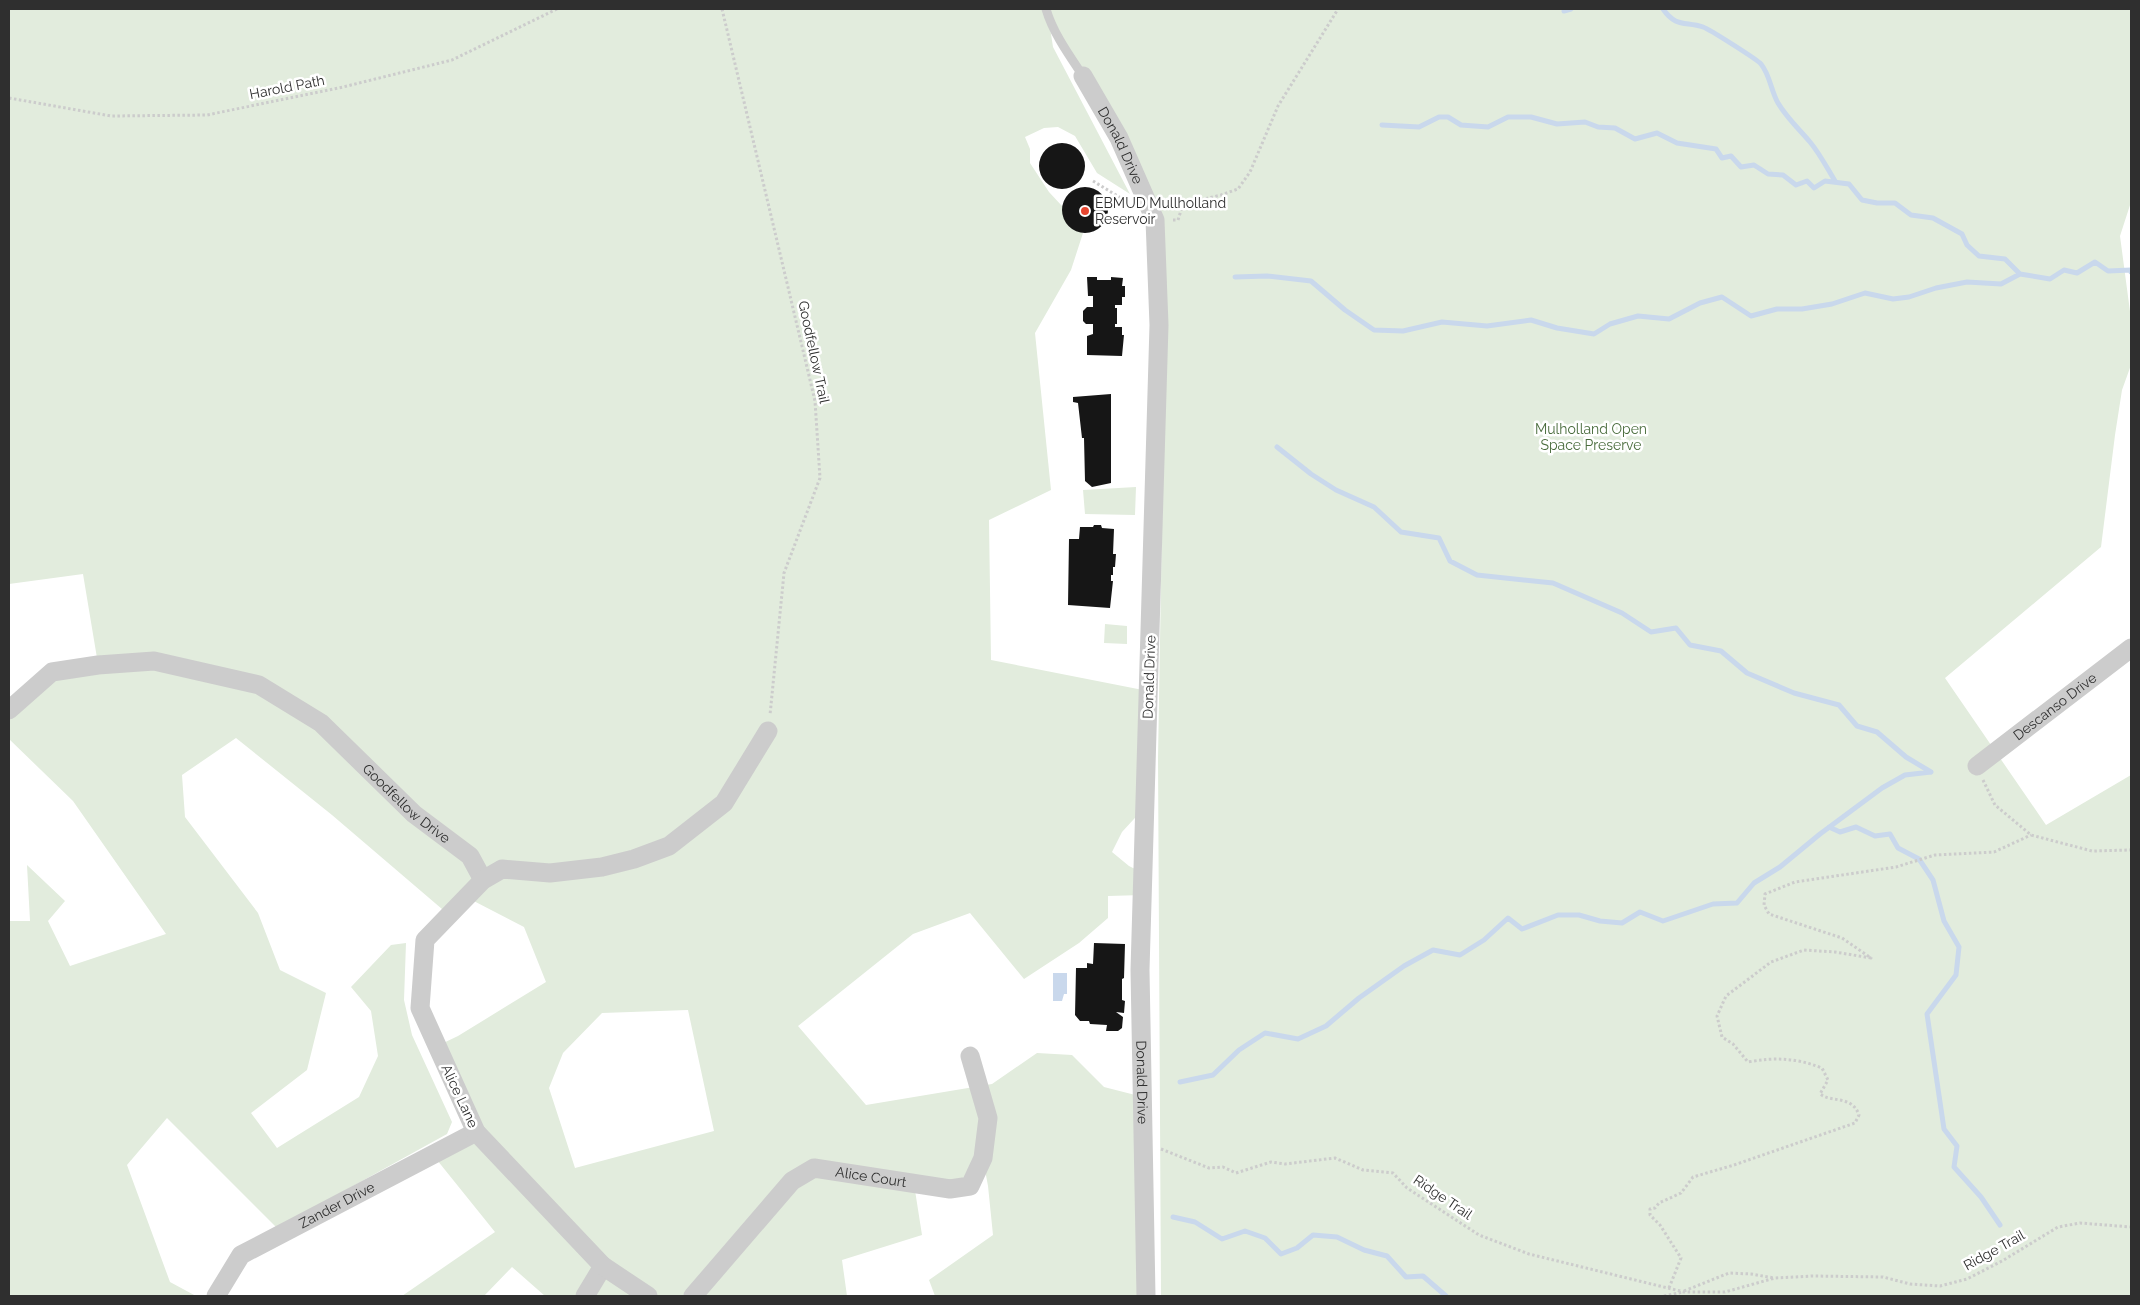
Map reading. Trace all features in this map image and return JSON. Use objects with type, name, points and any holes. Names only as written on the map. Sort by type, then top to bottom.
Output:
[{"type":"street","name":"Donald Drive","points":[[1083,76],[1119,138],[1155,220],[1159,325],[1140,970],[1146,1296]]},
{"type":"street","name":"Descanso Drive","points":[[1977,766],[2131,648]]},
{"type":"street","name":"Goodfellow Drive","points":[[9,710],[52,672],[98,665],[154,661],[259,685],[321,723],[414,814],[470,856],[483,880]]},
{"type":"street","points":[[483,880],[502,869],[550,873],[602,867],[634,859],[669,846],[724,803],[768,731]]},
{"type":"street","name":"Alice Lane","points":[[483,880],[425,940],[420,1008],[476,1132],[603,1266],[648,1296]]},
{"type":"street","name":"Alice Court","points":[[693,1296],[792,1181],[814,1168],[950,1189],[970,1186],[983,1158],[988,1118],[970,1056]]},
{"type":"street","name":"Zander Drive","points":[[216,1296],[241,1255],[476,1132]]},
{"type":"street","points":[[585,1296],[603,1266]]},
{"type":"lane","points":[[1046,9],[1060,40],[1083,76]]},
{"type":"path","name":"Harold Path","points":[[9,98],[111,116],[207,115],[344,87],[452,60],[557,9]]},
{"type":"path","name":"Goodfellow Trail","points":[[722,9],[815,400],[820,478],[784,573],[768,731]]},
{"type":"path","points":[[1155,220],[1178,220],[1183,204],[1238,189],[1250,172],[1278,106],[1338,9]]},
{"type":"path","points":[[1093,181],[1131,205]]},
{"type":"path","points":[[1977,766],[1995,805],[2031,835],[2092,852],[2131,850]]},
{"type":"path","points":[[1669,1288],[1681,1258],[1660,1225],[1650,1215],[1650,1209],[1680,1193],[1693,1177],[1734,1165],[1855,1123],[1859,1115],[1857,1108],[1842,1099],[1825,1098],[1820,1094],[1828,1080],[1822,1068],[1802,1060],[1764,1059],[1748,1062],[1733,1044],[1722,1037],[1717,1016],[1726,996],[1771,962],[1804,950],[1835,952],[1871,958],[1842,938],[1769,914],[1764,905],[1765,894],[1795,882],[1896,867],[1935,855],[1994,852],[2031,835]]},
{"type":"path","name":"Ridge Trail","points":[[1144,1142],[1209,1168],[1223,1168],[1236,1173],[1271,1162],[1285,1164],[1335,1158],[1363,1170],[1393,1173],[1415,1194],[1479,1235],[1529,1254],[1684,1292],[1725,1292],[1775,1278]]},
{"type":"path","name":"Ridge Trail","points":[[1684,1292],[1729,1273],[1775,1278],[1813,1276],[1883,1278],[1910,1284],[1940,1286],[1967,1279],[2002,1262],[2058,1227],[2080,1223],[2131,1227]]},
{"type":"path","points":[[1664,1296],[1684,1292]]},
{"type":"green space","name":"Mulholland Open Space Preserve","points":[[9,9],[2131,9],[2131,202],[2120,236],[2131,319],[2131,365],[2122,390],[2101,547],[1945,678],[2046,825],[2131,775],[2131,1296],[1161,1296],[1158,758],[1163,465],[1155,220],[1049,21],[1053,47],[1130,194],[1097,173],[1075,136],[1058,127],[1044,128],[1025,137],[1030,149],[1030,163],[1049,192],[1062,206],[1065,220],[1069,227],[1083,233],[1071,270],[1035,333],[1051,490],[989,520],[991,660],[1148,691],[1145,807],[1122,832],[1112,852],[1129,866],[1143,873],[1143,895],[1108,896],[1108,918],[1079,943],[1024,979],[970,913],[913,934],[798,1026],[866,1105],[992,1084],[1037,1053],[1072,1055],[1104,1087],[1143,1097],[1146,1296],[935,1296],[929,1280],[993,1235],[983,1159],[970,1186],[914,1184],[922,1235],[842,1260],[847,1296],[545,1296],[512,1267],[484,1296],[402,1296],[495,1232],[433,1155],[475,1132],[437,1046],[458,1036],[546,982],[524,927],[466,897],[449,915],[332,815],[236,738],[182,775],[185,817],[258,913],[280,970],[326,993],[307,1070],[251,1113],[277,1148],[359,1097],[378,1056],[371,1011],[351,987],[391,945],[406,943],[404,1000],[412,1035],[452,1122],[447,1134],[277,1228],[167,1118],[127,1165],[170,1282],[196,1296],[9,1296],[9,921],[30,921],[27,865],[65,901],[48,921],[70,966],[166,934],[73,801],[9,739],[9,710],[52,672],[98,664],[83,574],[9,584]],"holes":[[[688,1010],[714,1131],[575,1168],[549,1088],[563,1053],[602,1013]]]},
{"type":"green space","points":[[1136,487],[1135,515],[1085,514],[1083,490]]},
{"type":"green space","points":[[1105,624],[1127,626],[1127,644],[1104,643]]},
{"type":"water","points":[[1053,973],[1067,973],[1067,994],[1064,994],[1062,1001],[1053,1001]]},
{"type":"building","name":"EBMUD Mullholland Reservoir","points":[[1062,143],[1075,147],[1081,153],[1085,166],[1081,179],[1075,185],[1062,189],[1049,185],[1043,179],[1039,166],[1043,153],[1049,147]]},
{"type":"building","name":"EBMUD Mullholland Reservoir","points":[[1085,187],[1098,191],[1104,197],[1108,210],[1104,223],[1098,229],[1085,233],[1072,229],[1066,223],[1062,210],[1066,197],[1072,191]]},
{"type":"building","points":[[1087,277],[1097,277],[1097,280],[1111,280],[1111,277],[1123,278],[1122,286],[1125,286],[1125,297],[1122,297],[1122,305],[1115,305],[1115,308],[1117,308],[1117,324],[1115,324],[1115,327],[1122,327],[1122,335],[1124,335],[1122,356],[1087,355],[1087,336],[1093,334],[1093,324],[1086,324],[1083,321],[1083,311],[1087,307],[1093,307],[1093,296],[1088,296]]},
{"type":"building","points":[[1111,394],[1111,483],[1092,487],[1085,481],[1084,438],[1082,438],[1078,403],[1073,402],[1073,397]]},
{"type":"building","points":[[1094,525],[1114,529],[1113,554],[1116,554],[1115,567],[1113,567],[1113,575],[1111,575],[1111,581],[1113,581],[1110,608],[1068,605],[1069,539],[1079,539],[1080,527],[1093,527]]},
{"type":"building","points":[[1094,943],[1125,944],[1122,1000],[1125,1001],[1124,1013],[1116,1012],[1123,1017],[1122,1028],[1118,1031],[1106,1031],[1107,1025],[1090,1024],[1089,1021],[1080,1021],[1075,1015],[1076,968],[1087,968],[1087,963],[1093,964]]},
{"type":"waterway","points":[[1564,11],[1571,9]]},
{"type":"waterway","points":[[1663,9],[1672,19],[1707,29],[1761,64],[1778,103],[1789,119],[1814,147],[1835,181]]},
{"type":"waterway","points":[[1382,125],[1419,127],[1439,117],[1448,117],[1461,125],[1488,127],[1508,117],[1531,117],[1557,124],[1585,122],[1598,127],[1615,128],[1635,139],[1657,133],[1677,143],[1716,149],[1722,158],[1731,156],[1741,167],[1754,165],[1768,174],[1783,175],[1796,185],[1807,181],[1814,188],[1825,181],[1849,184],[1862,200],[1877,203],[1895,203],[1911,215],[1933,218],[1962,234],[1967,245],[1979,256],[2005,259],[2020,274]]},
{"type":"waterway","points":[[1235,277],[1267,276],[1311,281],[1345,310],[1374,330],[1403,331],[1442,322],[1487,326],[1531,320],[1557,328],[1594,334],[1610,324],[1638,316],[1669,319],[1700,303],[1722,297],[1751,316],[1777,309],[1802,309],[1832,304],[1865,293],[1893,299],[1909,297],[1936,288],[1967,282],[2001,284],[2020,274],[2050,279],[2064,270],[2077,273],[2095,262],[2108,271],[2131,270],[2131,272]]},
{"type":"waterway","points":[[1277,447],[1311,474],[1336,490],[1374,507],[1401,532],[1439,538],[1450,561],[1477,575],[1553,583],[1622,613],[1651,632],[1676,628],[1690,645],[1721,651],[1747,673],[1794,693],[1839,705],[1857,726],[1877,732],[1906,757],[1931,772]]},
{"type":"waterway","points":[[1180,1082],[1213,1075],[1239,1050],[1265,1033],[1298,1039],[1326,1026],[1359,998],[1404,966],[1433,950],[1460,955],[1484,940],[1508,918],[1522,929],[1558,915],[1579,915],[1600,921],[1622,923],[1640,912],[1663,921],[1713,904],[1737,903],[1754,883],[1780,867],[1820,834],[1882,788],[1905,775],[1931,772]]},
{"type":"waterway","points":[[1829,827],[1840,832],[1856,827],[1875,836],[1890,834],[1898,848],[1919,859],[1933,880],[1944,921],[1959,947],[1956,975],[1927,1014],[1944,1129],[1957,1146],[1954,1167],[1981,1197],[2000,1225]]},
{"type":"waterway","points":[[1173,1217],[1195,1222],[1222,1239],[1245,1231],[1265,1238],[1281,1254],[1297,1248],[1313,1235],[1337,1237],[1364,1250],[1387,1256],[1406,1277],[1423,1276],[1446,1296]]},
{"type":"place","name":"EBMUD Mullholland Reservoir","points":[[1085,211]]}]
